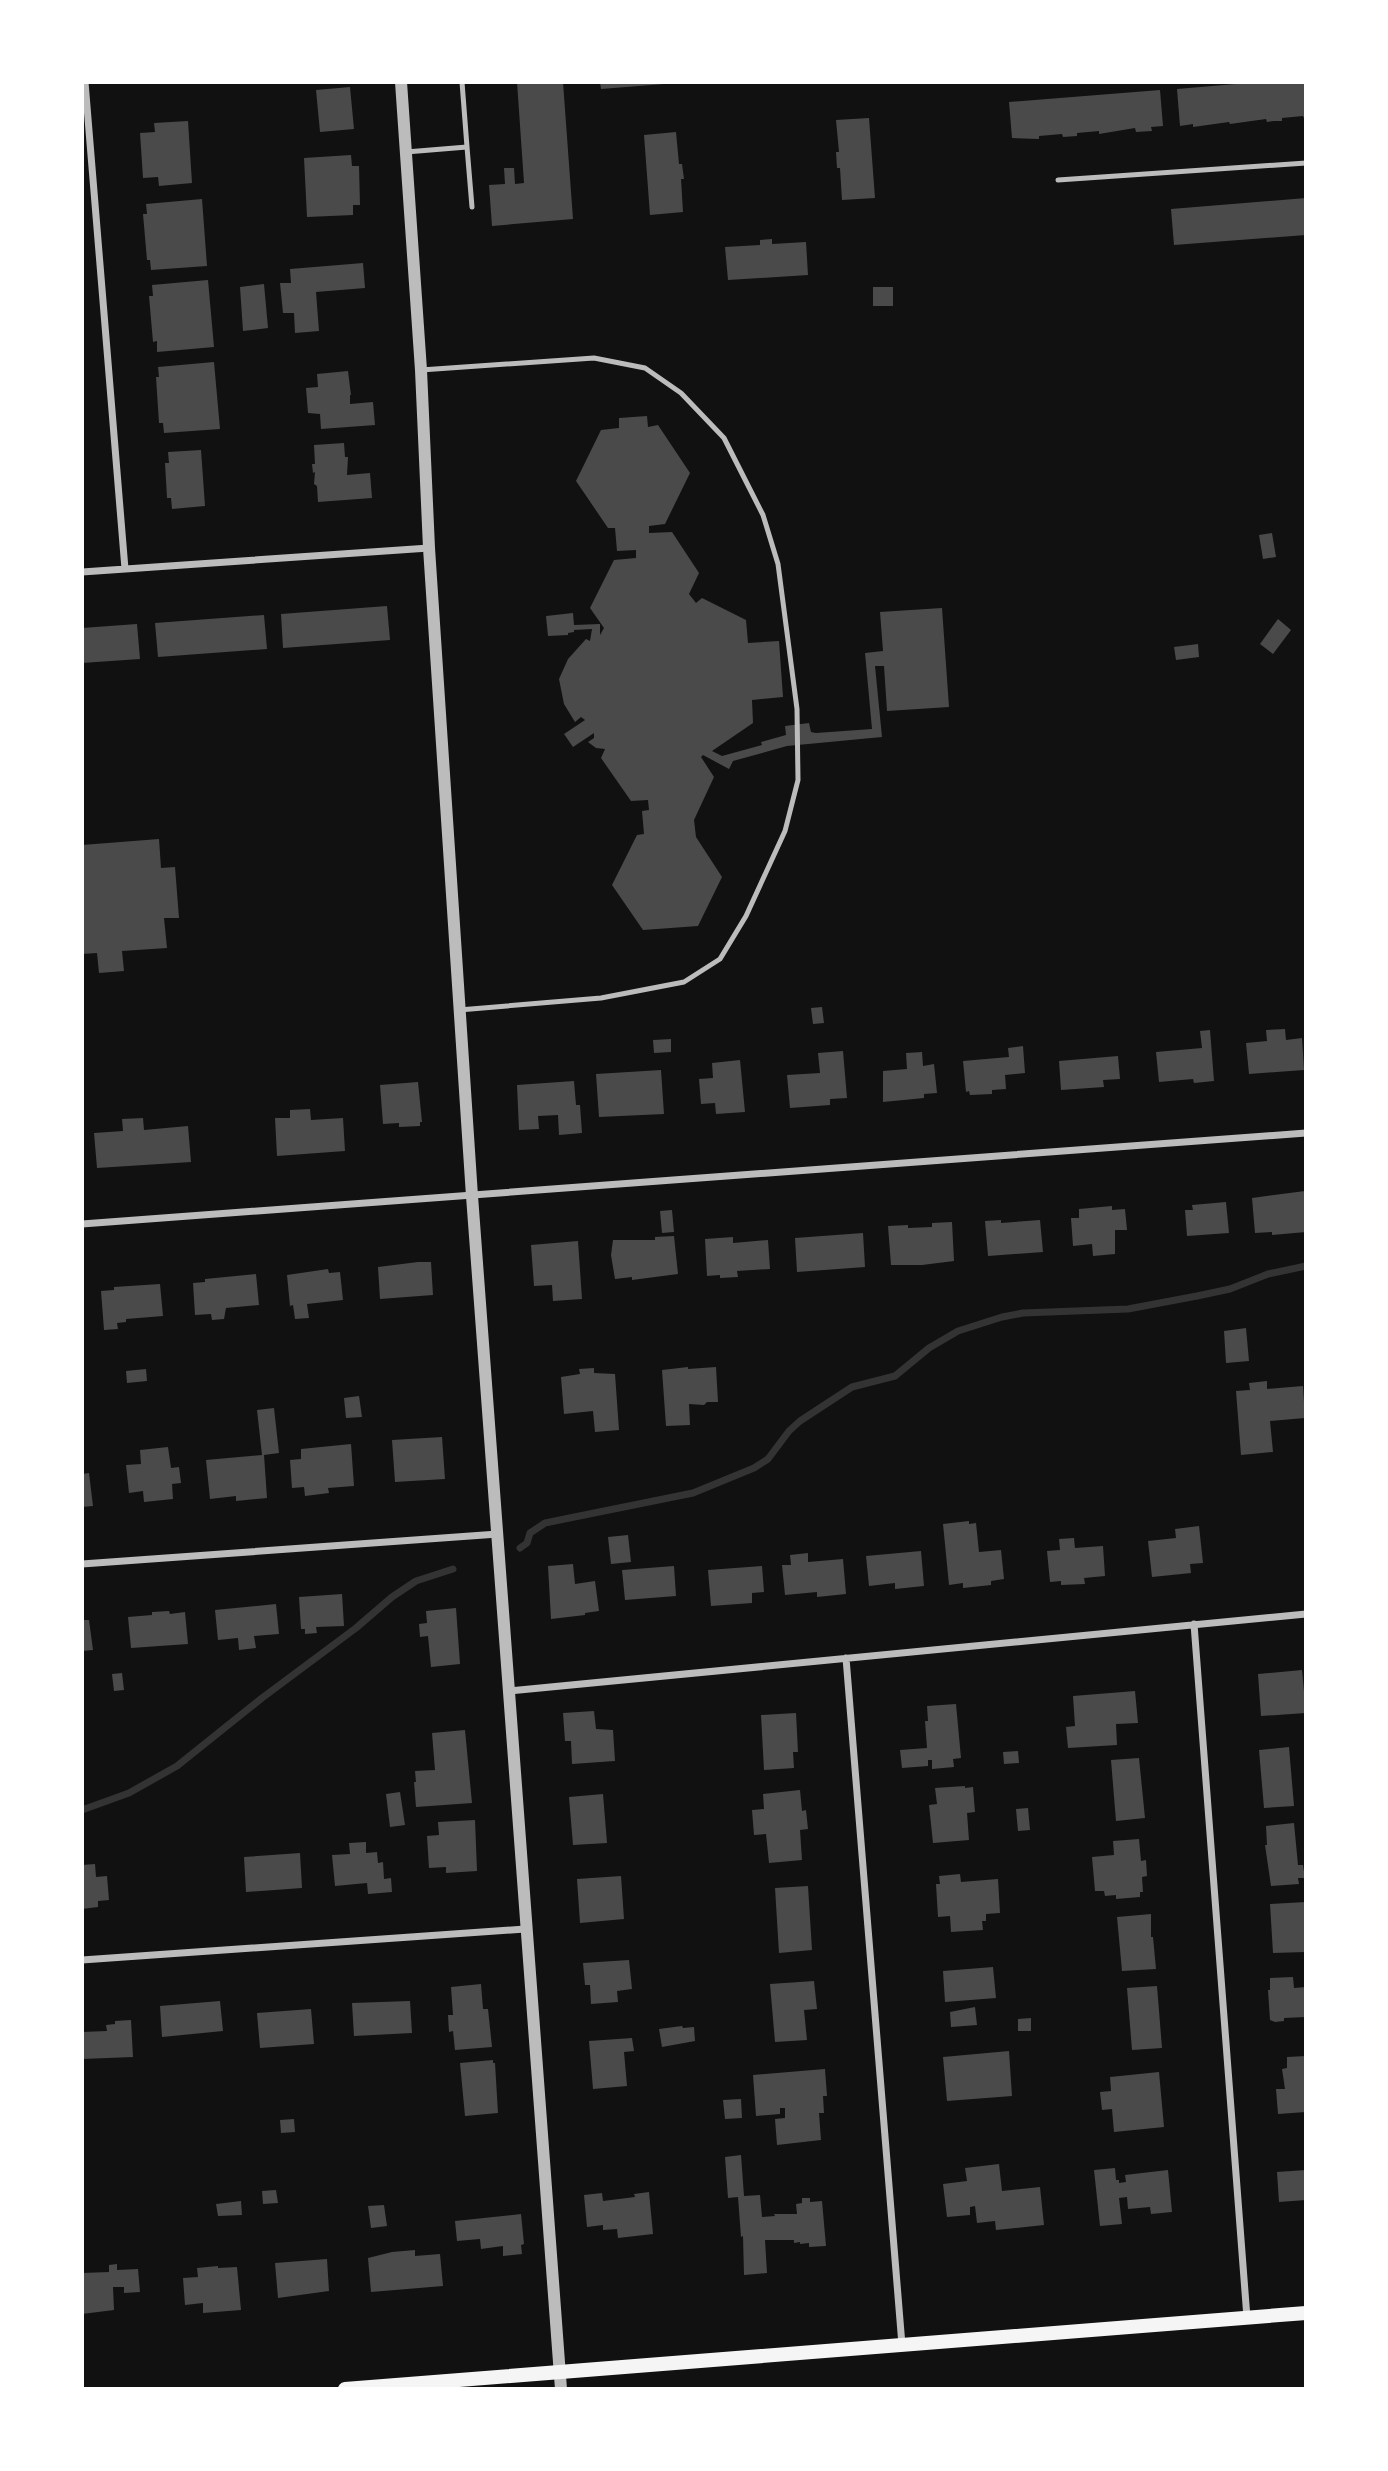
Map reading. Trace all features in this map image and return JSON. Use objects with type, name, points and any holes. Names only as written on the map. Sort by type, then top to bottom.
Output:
[{"type":"main road","points":[[345,2389],[1306,2314]]},
{"type":"street","points":[[85,82],[125,569]]},
{"type":"street","points":[[401,82],[459,1010],[561,2389]]},
{"type":"street","points":[[82,572],[429,548]]},
{"type":"street","points":[[82,1224],[1306,1133]]},
{"type":"street","points":[[82,1564],[498,1534]]},
{"type":"street","points":[[509,1691],[1306,1614]]},
{"type":"street","points":[[1194,1624],[1247,2319]]},
{"type":"street","points":[[846,1658],[902,2345]]},
{"type":"street","points":[[82,1961],[525,1929]]},
{"type":"lane","points":[[462,82],[472,207]]},
{"type":"lane","points":[[406,152],[467,147]]},
{"type":"lane","points":[[1058,180],[1306,163]]},
{"type":"lane","points":[[421,370],[594,358],[645,368],[681,393],[724,438],[763,515],[778,564],[797,709],[798,780],[785,831],[746,916],[720,959],[684,982],[601,998],[459,1010]]},
{"type":"building","points":[[517,82],[563,82],[573,219],[492,226],[489,185],[505,184],[504,168],[514,168],[515,184],[524,183]]},
{"type":"building","points":[[600,82],[664,82],[664,84],[601,89]]},
{"type":"building","points":[[1259,82],[1306,82],[1306,123],[1303,116],[1282,118],[1282,121],[1267,122],[1266,119],[1180,126],[1177,89]]},
{"type":"building","points":[[350,87],[354,129],[320,132],[316,90]]},
{"type":"building","points":[[1160,90],[1163,126],[1151,127],[1152,131],[1136,132],[1135,128],[1099,134],[1099,131],[1077,133],[1077,136],[1063,137],[1062,134],[1039,136],[1039,139],[1012,138],[1009,102]]},
{"type":"building","points":[[869,118],[875,198],[842,200],[840,168],[837,168],[836,152],[839,152],[836,120]]},
{"type":"building","points":[[188,121],[192,183],[159,186],[158,177],[143,178],[140,133],[155,132],[154,123]]},
{"type":"building","points":[[676,132],[679,164],[682,164],[684,179],[681,179],[683,212],[650,215],[644,135]]},
{"type":"building","points":[[351,155],[352,166],[359,166],[360,205],[353,205],[353,215],[307,217],[304,158]]},
{"type":"building","points":[[1306,198],[1306,235],[1174,245],[1171,209]]},
{"type":"building","points":[[202,199],[207,266],[151,270],[150,260],[147,260],[143,214],[147,214],[146,204]]},
{"type":"building","points":[[772,239],[772,244],[806,242],[808,275],[728,280],[725,247],[760,245],[760,240]]},
{"type":"building","points":[[363,263],[365,288],[316,292],[319,331],[295,333],[294,313],[283,313],[280,283],[291,283],[290,269]]},
{"type":"building","points":[[208,280],[214,347],[157,352],[157,341],[153,342],[149,296],[153,296],[152,285]]},
{"type":"building","points":[[264,284],[268,328],[243,331],[240,287]]},
{"type":"building","points":[[873,287],[893,287],[893,306],[873,306]]},
{"type":"building","points":[[214,362],[220,429],[164,433],[163,423],[159,423],[156,377],[159,377],[158,367]]},
{"type":"building","points":[[348,371],[350,404],[373,402],[375,425],[321,429],[320,414],[308,413],[306,388],[318,387],[317,374]]},
{"type":"building","points":[[647,416],[648,427],[658,425],[690,473],[665,524],[649,526],[649,533],[672,532],[699,573],[689,594],[696,603],[702,598],[746,620],[748,643],[779,641],[783,697],[752,700],[753,723],[712,751],[722,756],[762,745],[761,742],[786,735],[785,726],[809,723],[811,732],[816,733],[872,729],[865,653],[883,651],[880,612],[942,608],[949,707],[887,711],[884,666],[875,666],[882,737],[787,746],[733,761],[729,769],[703,755],[701,757],[714,777],[694,820],[696,837],[722,877],[698,926],[643,930],[612,885],[637,835],[644,834],[642,811],[649,810],[648,800],[631,801],[601,758],[605,749],[596,748],[588,742],[594,738],[594,733],[573,747],[564,734],[585,720],[581,717],[575,722],[564,704],[559,679],[568,659],[586,639],[590,641],[592,629],[574,630],[568,635],[548,636],[546,616],[573,613],[574,625],[600,624],[600,635],[604,628],[590,608],[614,560],[636,558],[636,550],[617,551],[615,528],[608,528],[576,481],[601,430],[619,428],[619,418]]},
{"type":"building","points":[[344,443],[345,457],[348,457],[347,475],[370,473],[372,498],[318,502],[312,464],[315,464],[314,445]]},
{"type":"building","points":[[201,450],[205,506],[172,509],[171,498],[167,498],[165,463],[169,463],[168,452]]},
{"type":"building","points":[[1272,533],[1276,557],[1263,559],[1259,535]]},
{"type":"building","points":[[387,606],[390,640],[283,648],[281,614]]},
{"type":"building","points":[[264,615],[267,649],[158,657],[155,623]]},
{"type":"building","points":[[1278,619],[1291,630],[1273,654],[1260,644]]},
{"type":"building","points":[[137,624],[140,659],[82,663],[82,628]]},
{"type":"building","points":[[1198,644],[1199,657],[1176,660],[1174,647]]},
{"type":"building","points":[[159,839],[161,868],[175,867],[179,918],[164,918],[167,948],[122,951],[124,971],[99,973],[97,953],[82,954],[82,845]]},
{"type":"building","points":[[822,1007],[824,1023],[813,1024],[811,1008]]},
{"type":"building","points":[[1285,1029],[1286,1040],[1302,1038],[1304,1070],[1249,1074],[1246,1043],[1267,1041],[1266,1030]]},
{"type":"building","points":[[1210,1030],[1214,1081],[1194,1083],[1193,1079],[1159,1082],[1156,1052],[1202,1048],[1200,1031]]},
{"type":"building","points":[[671,1039],[671,1052],[654,1053],[653,1040]]},
{"type":"building","points":[[1023,1046],[1025,1073],[1005,1075],[1006,1089],[992,1090],[992,1094],[970,1095],[969,1091],[966,1092],[963,1061],[1009,1057],[1008,1048]]},
{"type":"building","points":[[843,1051],[847,1098],[830,1099],[830,1105],[790,1108],[787,1075],[820,1073],[818,1053]]},
{"type":"building","points":[[922,1052],[923,1066],[934,1064],[937,1093],[924,1094],[924,1098],[883,1102],[883,1071],[907,1069],[906,1053]]},
{"type":"building","points":[[1118,1056],[1120,1079],[1103,1080],[1104,1087],[1061,1090],[1059,1061]]},
{"type":"building","points":[[740,1060],[745,1112],[716,1114],[715,1103],[701,1104],[699,1079],[713,1078],[712,1063]]},
{"type":"building","points":[[661,1070],[664,1114],[599,1117],[596,1074]]},
{"type":"building","points":[[574,1081],[576,1105],[580,1105],[582,1133],[559,1135],[558,1115],[538,1116],[539,1129],[519,1130],[517,1085]]},
{"type":"building","points":[[418,1082],[422,1122],[420,1126],[399,1127],[399,1123],[383,1124],[380,1085]]},
{"type":"building","points":[[310,1109],[311,1120],[343,1118],[345,1151],[277,1156],[275,1118],[290,1118],[290,1110]]},
{"type":"building","points":[[143,1118],[144,1130],[188,1126],[191,1162],[97,1168],[94,1133],[123,1131],[122,1119]]},
{"type":"building","points":[[1305,1191],[1306,1232],[1272,1235],[1272,1232],[1255,1233],[1252,1198]]},
{"type":"building","points":[[1226,1202],[1229,1233],[1187,1236],[1185,1210],[1193,1210],[1192,1205]]},
{"type":"building","points":[[1112,1206],[1112,1210],[1125,1209],[1127,1230],[1115,1230],[1115,1254],[1093,1256],[1092,1244],[1073,1246],[1071,1218],[1079,1218],[1079,1209]]},
{"type":"building","points":[[672,1210],[674,1232],[662,1233],[660,1211]]},
{"type":"building","points":[[1001,1220],[1001,1223],[1040,1220],[1043,1252],[988,1256],[985,1221]]},
{"type":"building","points":[[952,1222],[954,1261],[891,1265],[888,1226],[932,1227],[932,1223]]},
{"type":"building","points":[[863,1233],[865,1267],[797,1272],[795,1238]]},
{"type":"building","points":[[674,1236],[678,1274],[632,1280],[632,1277],[615,1279],[611,1255],[613,1240],[655,1240],[655,1237]]},
{"type":"building","points":[[733,1237],[733,1243],[768,1240],[770,1269],[737,1271],[738,1277],[707,1276],[705,1239]]},
{"type":"building","points":[[578,1241],[582,1299],[553,1301],[552,1285],[534,1286],[531,1245]]},
{"type":"building","points":[[431,1262],[433,1295],[380,1299],[378,1267]]},
{"type":"building","points":[[328,1269],[329,1273],[340,1272],[343,1300],[307,1304],[309,1318],[295,1319],[293,1305],[290,1306],[287,1275]]},
{"type":"building","points":[[256,1274],[259,1305],[226,1308],[224,1319],[212,1320],[211,1314],[195,1315],[193,1283],[205,1282],[205,1279]]},
{"type":"building","points":[[160,1284],[163,1316],[126,1319],[126,1322],[117,1323],[118,1329],[104,1330],[101,1291],[114,1290],[114,1287]]},
{"type":"building","points":[[1246,1328],[1249,1361],[1226,1363],[1224,1331]]},
{"type":"building","points":[[716,1367],[718,1402],[689,1404],[690,1425],[666,1426],[662,1370]]},
{"type":"building","points":[[594,1368],[594,1373],[615,1374],[619,1430],[595,1432],[593,1411],[564,1414],[561,1377],[580,1374],[579,1369]]},
{"type":"building","points":[[146,1369],[147,1381],[127,1383],[126,1371]]},
{"type":"building","points":[[1267,1381],[1267,1389],[1303,1386],[1305,1418],[1270,1421],[1273,1452],[1241,1455],[1236,1391],[1250,1390],[1249,1383]]},
{"type":"building","points":[[359,1396],[362,1417],[346,1418],[344,1398]]},
{"type":"building","points":[[274,1408],[279,1453],[264,1455],[267,1498],[236,1501],[236,1496],[210,1499],[206,1460],[262,1455],[257,1410]]},
{"type":"building","points":[[442,1437],[445,1479],[395,1482],[392,1440]]},
{"type":"building","points":[[351,1444],[354,1486],[328,1488],[329,1493],[305,1496],[304,1487],[292,1488],[290,1460],[301,1459],[301,1449]]},
{"type":"building","points":[[168,1447],[171,1468],[179,1467],[181,1483],[172,1484],[173,1499],[144,1502],[143,1491],[129,1493],[126,1465],[141,1464],[140,1450]]},
{"type":"building","points":[[89,1473],[93,1506],[82,1507],[82,1474]]},
{"type":"building","points":[[969,1521],[969,1524],[976,1523],[979,1552],[1001,1550],[1004,1579],[991,1581],[991,1585],[963,1588],[963,1583],[949,1585],[943,1524]]},
{"type":"building","points":[[1199,1526],[1203,1563],[1190,1564],[1191,1573],[1152,1577],[1148,1541],[1176,1538],[1175,1529]]},
{"type":"building","points":[[628,1535],[631,1562],[611,1564],[608,1537]]},
{"type":"building","points":[[1074,1538],[1075,1548],[1103,1546],[1105,1576],[1084,1578],[1085,1584],[1061,1585],[1061,1581],[1050,1582],[1047,1551],[1060,1550],[1059,1539]]},
{"type":"building","points":[[921,1551],[924,1586],[895,1589],[895,1583],[869,1586],[866,1556]]},
{"type":"building","points":[[808,1553],[808,1562],[843,1559],[846,1594],[817,1597],[817,1592],[785,1595],[782,1565],[791,1565],[790,1555]]},
{"type":"building","points":[[573,1564],[575,1584],[595,1581],[599,1611],[551,1619],[548,1566]]},
{"type":"building","points":[[674,1566],[676,1596],[625,1600],[622,1570]]},
{"type":"building","points":[[762,1566],[764,1592],[752,1593],[752,1603],[711,1606],[708,1570]]},
{"type":"building","points":[[342,1594],[344,1626],[316,1627],[317,1633],[305,1634],[305,1629],[301,1629],[299,1597]]},
{"type":"building","points":[[276,1604],[279,1634],[254,1636],[256,1648],[239,1650],[238,1638],[218,1640],[215,1610]]},
{"type":"building","points":[[456,1608],[460,1664],[431,1667],[428,1636],[420,1637],[419,1624],[427,1623],[426,1611]]},
{"type":"building","points":[[169,1611],[170,1614],[185,1612],[188,1644],[131,1648],[128,1617]]},
{"type":"building","points":[[82,1620],[89,1620],[93,1650],[82,1651]]},
{"type":"building","points":[[1302,1670],[1306,1713],[1261,1716],[1258,1674]]},
{"type":"building","points":[[122,1673],[124,1690],[114,1691],[112,1674]]},
{"type":"building","points":[[1135,1691],[1138,1723],[1116,1724],[1117,1745],[1068,1748],[1066,1727],[1075,1726],[1073,1696]]},
{"type":"building","points":[[956,1704],[961,1758],[953,1759],[954,1767],[932,1769],[932,1760],[928,1760],[928,1766],[902,1768],[900,1750],[927,1748],[927,1706]]},
{"type":"building","points":[[594,1711],[596,1729],[613,1730],[615,1761],[572,1764],[571,1741],[565,1741],[563,1713]]},
{"type":"building","points":[[796,1713],[798,1752],[793,1752],[794,1768],[764,1770],[761,1715]]},
{"type":"building","points":[[465,1730],[472,1803],[416,1807],[415,1771],[435,1770],[432,1733]]},
{"type":"building","points":[[1289,1747],[1294,1806],[1264,1808],[1259,1750]]},
{"type":"building","points":[[1018,1751],[1019,1763],[1004,1764],[1003,1752]]},
{"type":"building","points":[[1139,1758],[1145,1818],[1116,1821],[1111,1760]]},
{"type":"building","points":[[973,1787],[975,1812],[967,1813],[969,1840],[933,1843],[929,1805],[937,1804],[935,1788]]},
{"type":"building","points":[[800,1790],[802,1811],[806,1810],[808,1829],[800,1830],[802,1860],[769,1863],[766,1834],[754,1835],[752,1810],[764,1809],[763,1794]]},
{"type":"building","points":[[400,1792],[405,1825],[390,1827],[386,1794]]},
{"type":"building","points":[[603,1794],[607,1843],[573,1845],[569,1797]]},
{"type":"building","points":[[1028,1808],[1030,1830],[1018,1831],[1016,1809]]},
{"type":"building","points":[[475,1820],[477,1871],[446,1873],[446,1867],[429,1868],[427,1836],[439,1835],[438,1822]]},
{"type":"building","points":[[1294,1823],[1298,1865],[1303,1865],[1305,1878],[1298,1878],[1299,1884],[1271,1886],[1265,1845],[1266,1826]]},
{"type":"building","points":[[1139,1839],[1141,1861],[1146,1860],[1147,1876],[1142,1877],[1143,1892],[1140,1892],[1140,1897],[1116,1899],[1116,1895],[1105,1896],[1104,1891],[1095,1891],[1092,1857],[1114,1855],[1113,1841]]},
{"type":"building","points":[[366,1842],[366,1853],[377,1852],[378,1863],[383,1862],[384,1879],[391,1878],[392,1892],[368,1894],[367,1883],[335,1886],[332,1855],[350,1854],[349,1843]]},
{"type":"building","points":[[300,1853],[302,1888],[246,1892],[244,1857]]},
{"type":"building","points":[[95,1864],[96,1877],[107,1876],[109,1900],[98,1901],[98,1907],[82,1909],[82,1865]]},
{"type":"building","points":[[960,1874],[961,1882],[998,1879],[1000,1913],[986,1914],[986,1921],[982,1921],[983,1930],[951,1932],[950,1916],[938,1917],[936,1884],[940,1884],[939,1876]]},
{"type":"building","points":[[621,1876],[624,1919],[580,1923],[577,1879]]},
{"type":"building","points":[[808,1886],[812,1950],[779,1953],[775,1888]]},
{"type":"building","points":[[1306,1902],[1306,1952],[1273,1953],[1270,1904]]},
{"type":"building","points":[[1151,1914],[1156,1969],[1122,1971],[1117,1917]]},
{"type":"building","points":[[629,1960],[632,1989],[617,1991],[618,2002],[591,2004],[590,1985],[585,1985],[583,1963]]},
{"type":"building","points":[[993,1967],[996,1998],[945,2002],[943,1971]]},
{"type":"building","points":[[1293,1977],[1294,1988],[1306,1987],[1306,2017],[1284,2018],[1284,2021],[1275,2022],[1270,2020],[1270,1978]]},
{"type":"building","points":[[814,1981],[817,2009],[804,2010],[807,2040],[775,2042],[770,1984]]},
{"type":"building","points":[[481,1984],[483,2009],[488,2009],[492,2047],[455,2050],[453,2031],[449,2032],[448,2015],[453,2015],[451,1987]]},
{"type":"building","points":[[1157,1986],[1162,2048],[1132,2050],[1127,1988]]},
{"type":"building","points":[[220,2001],[223,2031],[162,2037],[160,2006]]},
{"type":"building","points":[[410,2001],[412,2033],[354,2036],[352,2003]]},
{"type":"building","points":[[975,2007],[977,2025],[951,2027],[950,2012]]},
{"type":"building","points":[[311,2009],[314,2044],[260,2048],[257,2013]]},
{"type":"building","points":[[1031,2018],[1031,2031],[1018,2031],[1018,2019]]},
{"type":"building","points":[[131,2020],[133,2057],[82,2059],[82,2032],[107,2031],[106,2025],[115,2024],[115,2021]]},
{"type":"building","points":[[694,2027],[695,2041],[662,2047],[659,2029]]},
{"type":"building","points":[[632,2038],[634,2051],[624,2052],[627,2086],[593,2089],[589,2041]]},
{"type":"building","points":[[1009,2051],[1012,2096],[947,2101],[943,2057]]},
{"type":"building","points":[[1306,2056],[1306,2112],[1278,2114],[1276,2089],[1285,2089],[1282,2069],[1287,2068],[1287,2057]]},
{"type":"building","points":[[493,2060],[498,2113],[465,2116],[460,2063]]},
{"type":"building","points":[[825,2069],[827,2096],[823,2096],[824,2113],[819,2113],[821,2140],[777,2145],[775,2119],[785,2118],[785,2108],[780,2108],[780,2114],[756,2116],[753,2075]]},
{"type":"building","points":[[1159,2072],[1164,2127],[1114,2132],[1112,2109],[1102,2110],[1100,2092],[1111,2091],[1110,2077]]},
{"type":"building","points":[[741,2099],[742,2118],[725,2119],[723,2100]]},
{"type":"building","points":[[294,2119],[295,2132],[281,2133],[280,2120]]},
{"type":"building","points":[[741,2155],[744,2196],[760,2195],[762,2217],[797,2214],[796,2204],[802,2203],[802,2198],[810,2198],[810,2202],[822,2201],[826,2246],[809,2247],[809,2243],[794,2243],[794,2240],[765,2240],[767,2273],[744,2275],[738,2197],[728,2198],[725,2157]]},
{"type":"building","points":[[999,2164],[1002,2191],[1040,2187],[1044,2225],[996,2230],[995,2221],[977,2223],[975,2206],[970,2207],[970,2215],[947,2217],[943,2184],[967,2181],[965,2168]]},
{"type":"building","points":[[1115,2168],[1116,2180],[1119,2180],[1119,2183],[1126,2182],[1125,2175],[1168,2170],[1172,2212],[1151,2214],[1150,2207],[1128,2209],[1127,2197],[1119,2198],[1122,2224],[1100,2226],[1094,2170]]},
{"type":"building","points":[[1306,2170],[1306,2200],[1279,2202],[1277,2172]]},
{"type":"building","points":[[276,2190],[278,2203],[263,2204],[262,2191]]},
{"type":"building","points":[[649,2192],[653,2234],[618,2238],[617,2229],[603,2230],[603,2225],[587,2227],[584,2195],[602,2193],[603,2201],[635,2197],[634,2194]]},
{"type":"building","points":[[241,2201],[242,2215],[218,2216],[216,2204]]},
{"type":"building","points":[[384,2205],[387,2226],[371,2228],[368,2206]]},
{"type":"building","points":[[521,2214],[524,2244],[521,2245],[522,2254],[503,2256],[503,2246],[481,2249],[480,2239],[457,2241],[455,2221]]},
{"type":"building","points":[[415,2250],[415,2256],[440,2254],[443,2286],[371,2292],[368,2258]]},
{"type":"building","points":[[327,2259],[329,2291],[278,2298],[275,2263]]},
{"type":"building","points":[[117,2264],[117,2270],[138,2269],[140,2292],[124,2293],[124,2287],[113,2287],[114,2310],[82,2314],[82,2273],[109,2272],[109,2265]]},
{"type":"building","points":[[237,2267],[241,2310],[203,2313],[203,2303],[185,2305],[183,2278],[198,2277],[197,2268]]},
{"type":"waterway","points":[[520,1548],[527,1543],[530,1533],[545,1523],[693,1493],[754,1468],[768,1459],[800,1421],[852,1387],[895,1376],[929,1348],[958,1331],[1023,1313],[1128,1309],[1230,1289],[1268,1274],[1306,1266]]},
{"type":"waterway","points":[[82,1810],[129,1793],[177,1766],[356,1628],[392,1597],[416,1581],[453,1569]]}]
